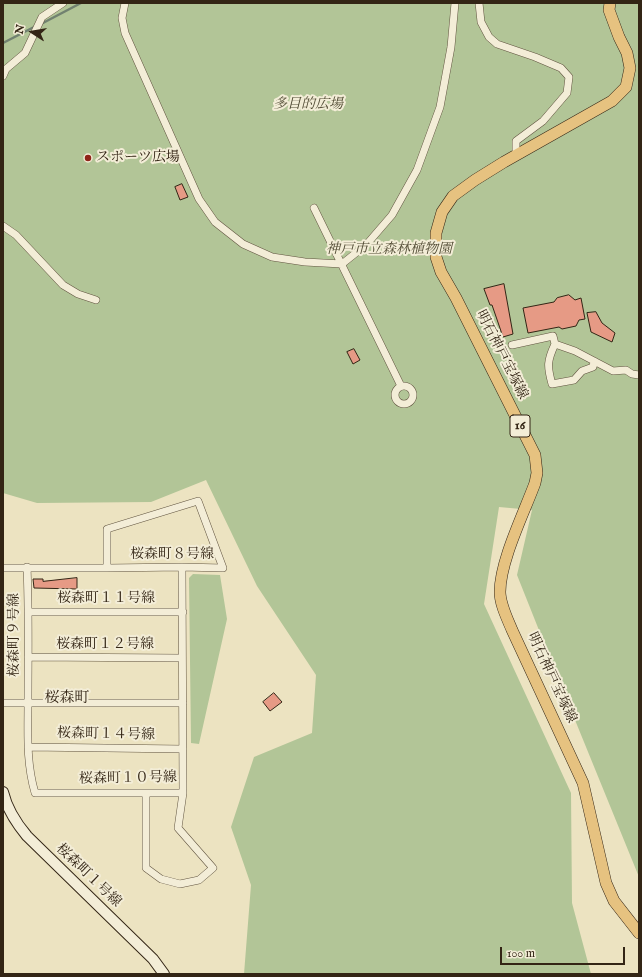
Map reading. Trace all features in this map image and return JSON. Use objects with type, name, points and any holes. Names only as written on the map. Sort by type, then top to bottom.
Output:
[{"type":"main road","name":"明石神戸宝塚線","points":[[610,3],[609,10],[618,37],[627,53],[630,68],[626,87],[612,101],[474,180],[453,196],[442,212],[436,233],[436,256],[441,272],[456,298],[535,455],[537,473],[536,483],[510,547],[502,572],[499,592],[512,630],[583,782],[606,883],[614,901],[639,934]]},
{"type":"street","points":[[3,76],[6,69],[25,54],[42,17],[64,3]]},
{"type":"street","points":[[125,3],[122,18],[125,33],[198,199],[215,222],[243,244],[272,257],[305,262],[342,264],[367,244],[392,215],[417,170],[440,107],[451,47],[455,3]]},
{"type":"street","points":[[479,3],[481,22],[489,38],[497,44],[561,68],[569,77],[567,93],[543,120],[516,141],[516,156]]},
{"type":"street","points":[[314,208],[401,386]]},
{"type":"street","points":[[3,226],[16,235],[63,285],[78,294],[96,300]]},
{"type":"street","points":[[512,345],[552,336],[554,344],[548,359],[549,373],[552,384],[574,380],[582,371],[593,367],[594,361]]},
{"type":"street","points":[[554,344],[575,351],[613,371],[626,370],[632,374],[639,375]]},
{"type":"street","name":"桜森町８号線","points":[[3,568],[27,567],[107,568],[182,567],[223,568],[198,501],[107,529],[107,568]]},
{"type":"street","name":"桜森町９号線","points":[[27,567],[29,612],[28,702]]},
{"type":"street","name":"桜森町１０号線","points":[[28,702],[28,747],[30,774],[35,793],[183,793],[182,567]]},
{"type":"street","name":"桜森町１１号線","points":[[29,612],[182,612]]},
{"type":"street","name":"桜森町１２号線","points":[[28,657],[182,658]]},
{"type":"street","points":[[3,703],[183,703]]},
{"type":"street","name":"桜森町１４号線","points":[[28,747],[183,749]]},
{"type":"street","name":"桜森町１号線","points":[[3,792],[4,804],[16,824],[153,959],[164,974]]},
{"type":"street","points":[[146,794],[146,868],[161,879],[180,884],[199,880],[213,868],[178,828],[183,793]]},
{"type":"green space","name":"神戸市立森林植物園","points":[[3,3],[639,3],[639,877],[517,575],[532,510],[499,507],[484,604],[571,793],[572,903],[591,974],[244,974],[251,885],[231,827],[254,757],[312,733],[316,675],[257,586],[206,480],[151,502],[37,503],[3,493]]},
{"type":"green space","points":[[193,574],[220,575],[227,619],[199,744],[191,743],[189,578]]},
{"type":"building","points":[[182,184],[188,197],[180,200],[175,187]]},
{"type":"building","points":[[504,284],[513,334],[503,337],[492,305],[490,305],[484,289]]},
{"type":"building","points":[[569,295],[575,300],[581,298],[585,319],[579,320],[576,326],[562,329],[559,327],[528,333],[523,308],[554,302],[557,298]]},
{"type":"building","points":[[596,312],[602,323],[615,333],[612,342],[591,332],[587,313]]},
{"type":"building","points":[[354,349],[360,360],[353,364],[347,352]]},
{"type":"building","points":[[77,578],[77,589],[34,588],[33,579],[43,579],[43,581]]},
{"type":"building","points":[[274,693],[282,702],[270,711],[263,702]]},
{"type":"waterway","points":[[41,24],[81,3]]},
{"type":"waterway","points":[[3,43],[36,26]]},
{"type":"place","name":"スポーツ広場","points":[[88,158]]},
{"type":"district","name":"桜森町","points":[[67,699]]},
{"type":"park label","name":"多目的広場","points":[[308,105]]}]
